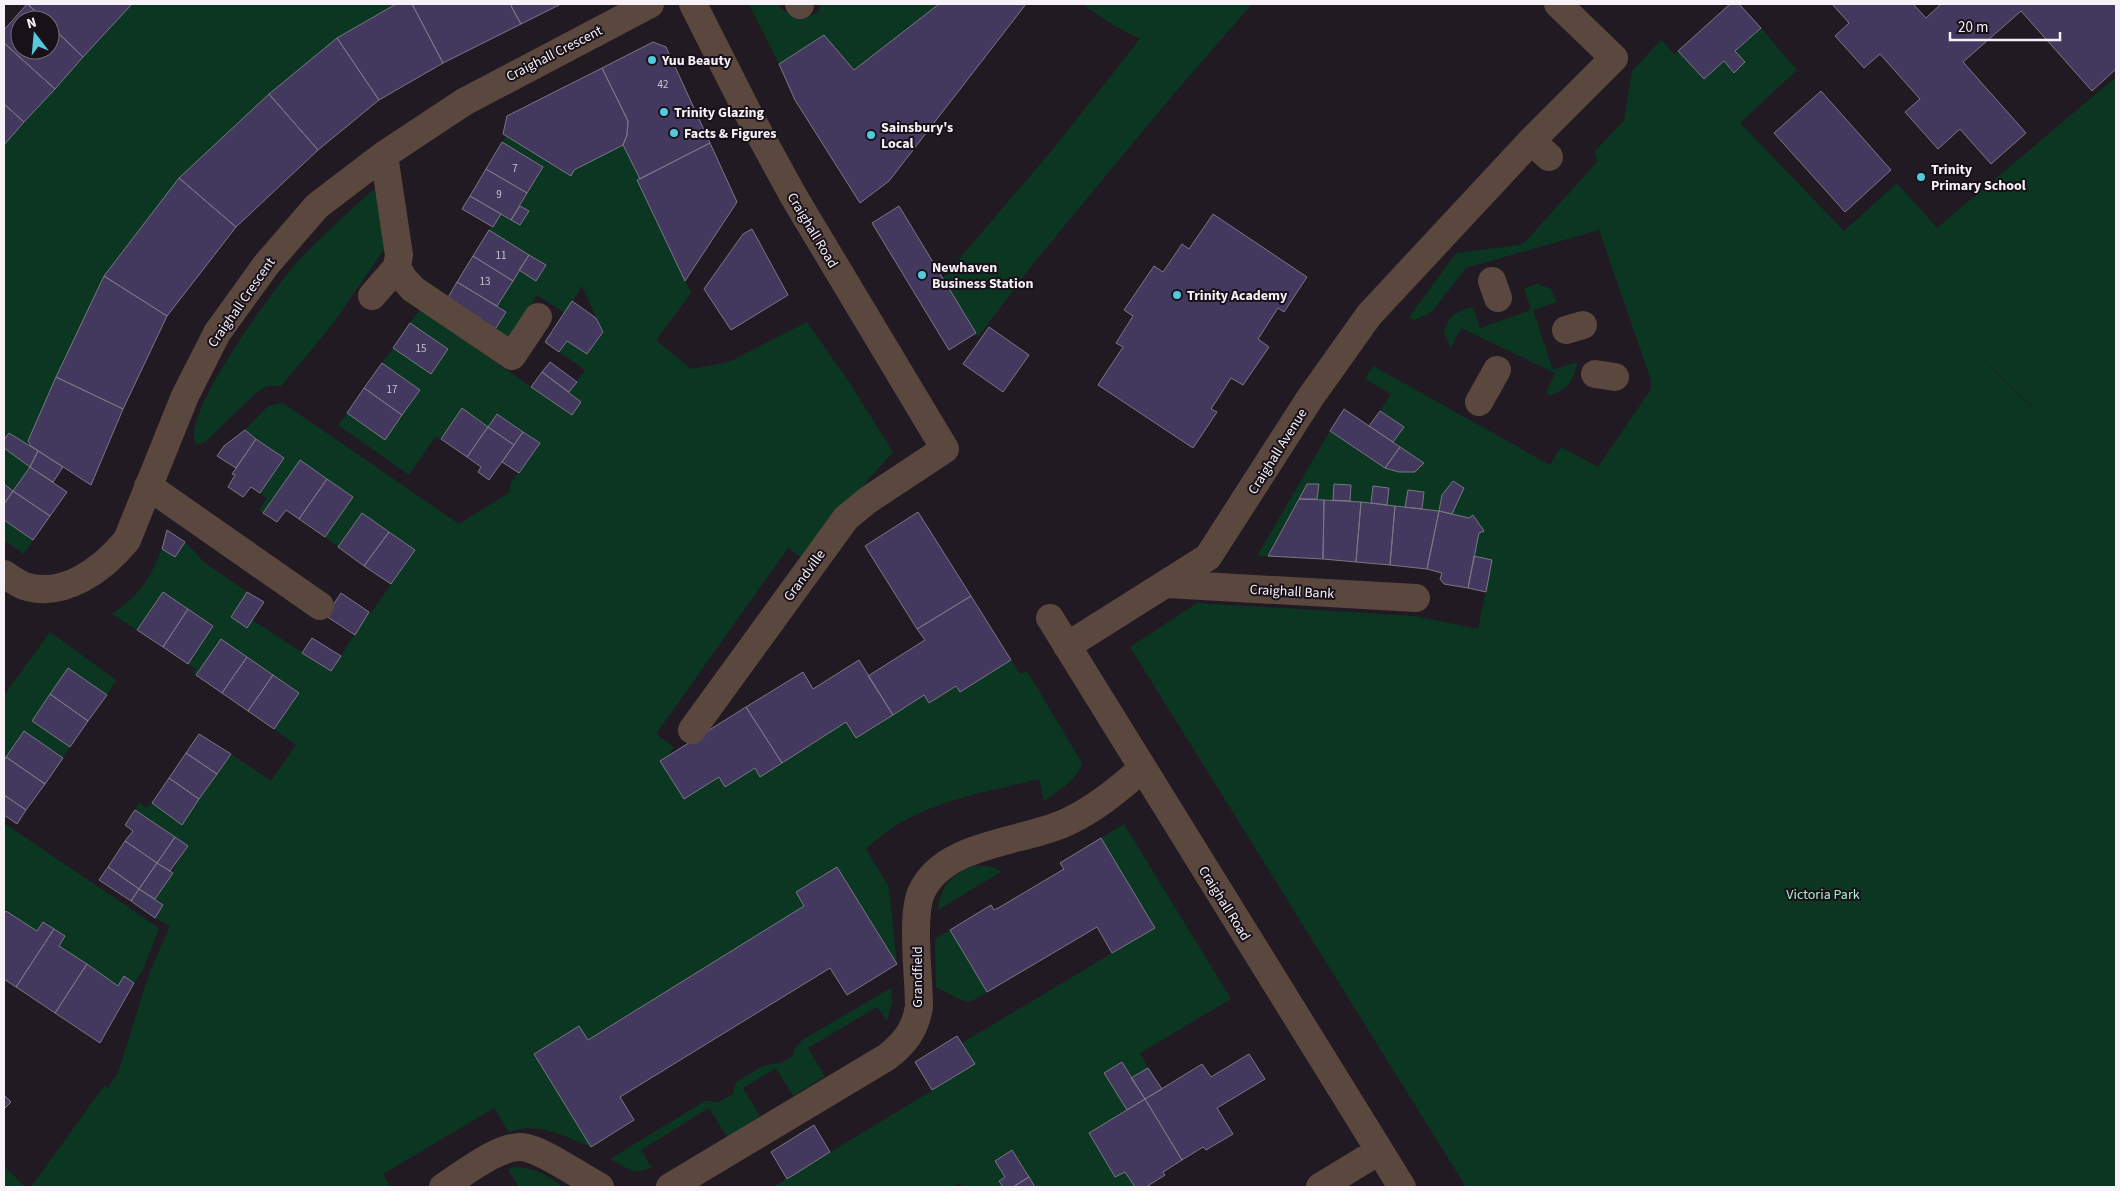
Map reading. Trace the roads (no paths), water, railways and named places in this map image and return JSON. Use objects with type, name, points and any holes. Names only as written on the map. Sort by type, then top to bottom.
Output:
[{"type":"street","name":"Craighall Crescent","points":[[13,579],[36,588],[71,583],[101,568],[127,540],[200,365],[217,333],[245,292],[288,237],[317,206],[424,127],[503,79],[650,4]]},
{"type":"street","name":"Craighall Road","points":[[693,4],[748,114],[817,237],[945,449]]},
{"type":"street","name":"Craighall Avenue","points":[[1068,648],[1197,566],[1216,548],[1310,398],[1369,315],[1457,220],[1540,149],[1614,58],[1558,4]]},
{"type":"street","points":[[384,155],[397,237],[397,266],[403,278],[413,290],[512,356],[538,317]]},
{"type":"street","points":[[372,296],[397,266]]},
{"type":"street","points":[[1479,402],[1497,370]]},
{"type":"street","name":"Grandville","points":[[692,730],[846,518],[868,500],[945,449]]},
{"type":"street","points":[[148,486],[320,606]]},
{"type":"street","name":"Craighall Bank","points":[[1167,584],[1416,598]]},
{"type":"street","name":"Craighall Road","points":[[1050,618],[1142,770],[1402,1187]]},
{"type":"street","name":"Grandfield","points":[[670,1187],[887,1057],[905,1042],[917,1019],[919,1007],[918,905],[929,880],[940,868],[954,858],[1049,830],[1068,822],[1108,797],[1142,770]]},
{"type":"street","points":[[443,1187],[499,1153],[520,1147],[540,1153],[600,1187]]},
{"type":"street","points":[[1320,1187],[1379,1151]]},
{"type":"place","name":"Yuu Beauty","points":[[652,60]]},
{"type":"place","name":"Trinity Glazing","points":[[664,112]]},
{"type":"place","name":"Facts & Figures","points":[[674,133]]},
{"type":"place","name":"Sainsbury's Local","points":[[871,135]]},
{"type":"place","name":"Trinity Primary School","points":[[1921,177]]},
{"type":"place","name":"Newhaven Business Station","points":[[922,275]]},
{"type":"place","name":"Trinity Academy","points":[[1177,295]]},
{"type":"park label","name":"Victoria Park","points":[[1823,894]]}]
